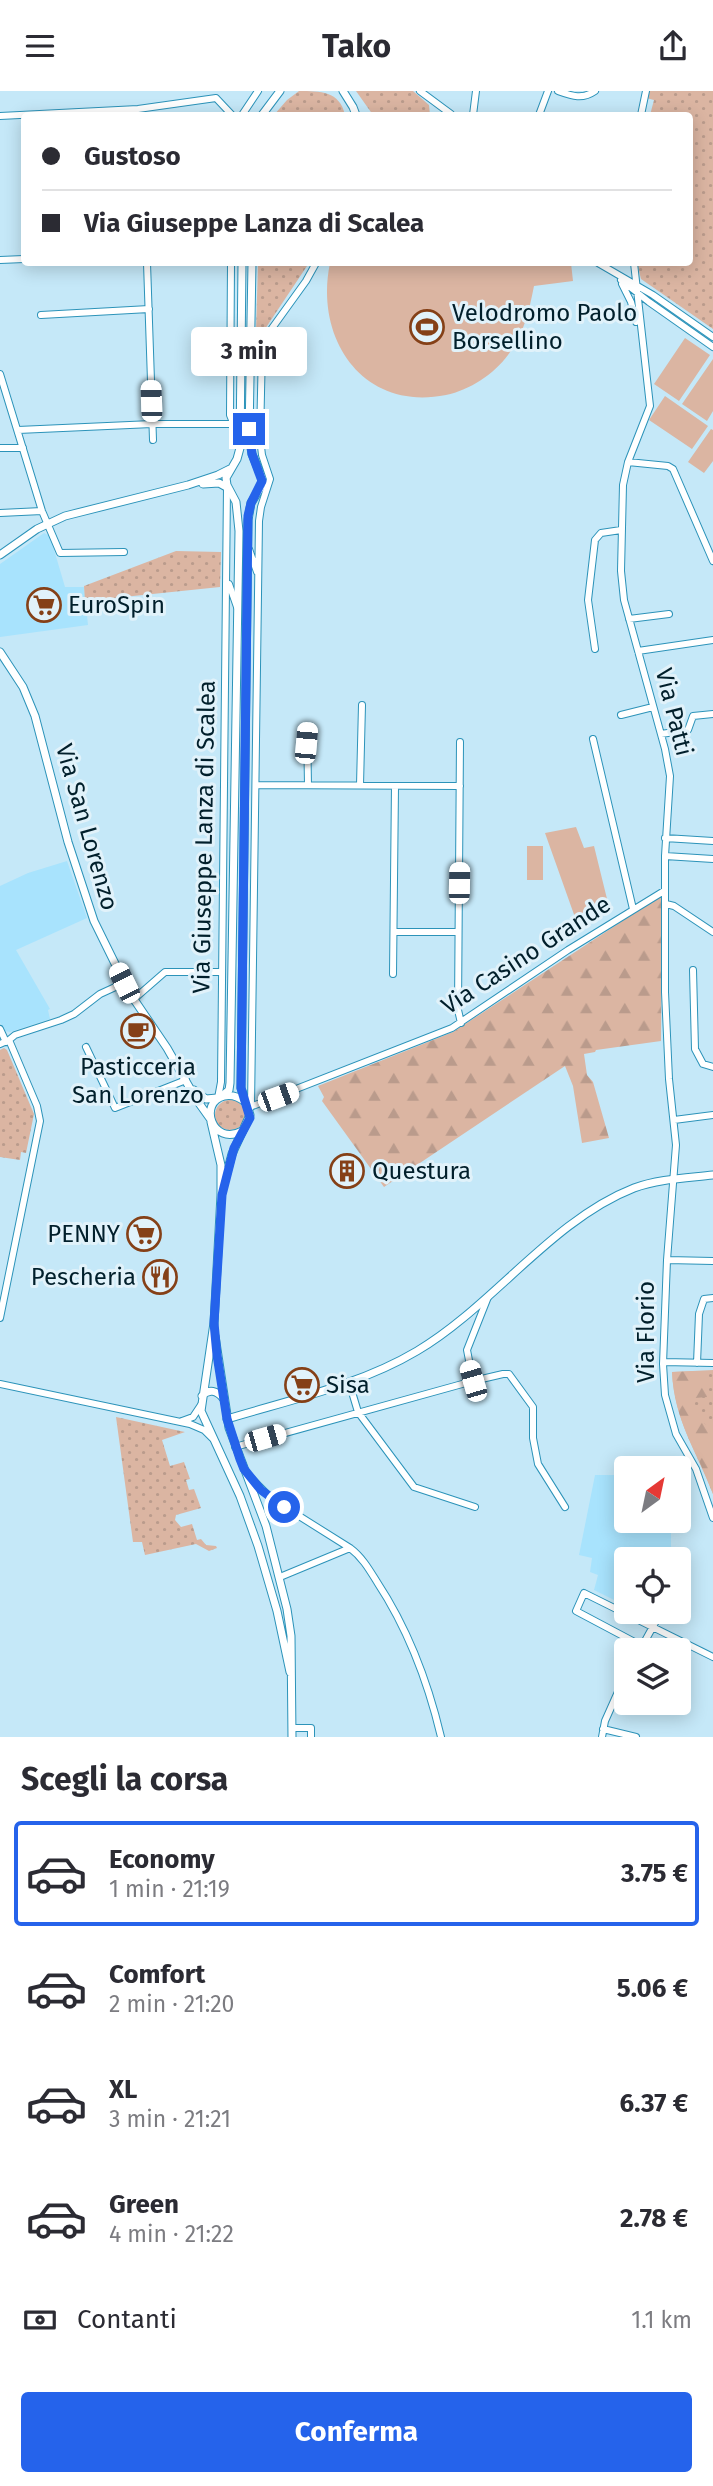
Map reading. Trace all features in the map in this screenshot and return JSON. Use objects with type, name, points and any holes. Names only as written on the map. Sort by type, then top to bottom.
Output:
[{"type":"street","points":[[244,112],[258,91]]},
{"type":"street","points":[[264,112],[275,91]]},
{"type":"street","points":[[264,112],[280,91]]},
{"type":"street","points":[[343,91],[356,112]]},
{"type":"street","points":[[420,91],[447,112]]},
{"type":"street","points":[[474,112],[476,91]]},
{"type":"street","points":[[540,112],[548,91]]},
{"type":"street","points":[[558,91],[576,97],[595,91]]},
{"type":"street","points":[[642,112],[646,91]]},
{"type":"street","points":[[138,112],[216,94],[230,112]]},
{"type":"street","points":[[0,116],[21,115]]},
{"type":"street","points":[[0,260],[21,258]]},
{"type":"street","points":[[147,266],[153,440]]},
{"type":"street","points":[[232,266],[230,412],[240,441]]},
{"type":"street","points":[[229,489],[226,478],[239,453],[240,441],[242,266]]},
{"type":"street","points":[[188,485],[216,483],[244,499],[256,495],[262,481],[250,444],[253,266]]},
{"type":"street","name":"Via Giuseppe Lanza di Scalea","points":[[248,1106],[259,517],[270,482],[260,444],[261,352],[265,340],[314,266]]},
{"type":"street","points":[[603,266],[713,347]]},
{"type":"street","name":"Via Patti","points":[[634,266],[650,406],[622,485],[622,580],[629,619],[670,776],[664,891],[667,1052],[676,1145],[675,1179]]},
{"type":"street","points":[[611,271],[623,285],[631,302],[645,367]]},
{"type":"street","points":[[636,289],[653,295],[713,337]]},
{"type":"street","points":[[41,315],[149,309]]},
{"type":"street","points":[[250,376],[261,376]]},
{"type":"street","points":[[1,378],[42,511],[60,553],[124,552]]},
{"type":"street","points":[[18,430],[152,424],[233,424]]},
{"type":"street","points":[[0,448],[23,448]]},
{"type":"street","points":[[0,555],[47,523],[76,513],[188,485],[246,462],[258,468]]},
{"type":"street","points":[[628,462],[668,466],[673,469],[713,561]]},
{"type":"street","name":"Via Giuseppe Lanza di Scalea","points":[[220,1097],[229,489]]},
{"type":"street","name":"Via Giuseppe Lanza di Scalea","points":[[220,1097],[229,1090],[230,1083],[238,517],[229,489]]},
{"type":"street","name":"Via Giuseppe Lanza di Scalea","points":[[248,1106],[241,1088],[248,540],[249,509],[256,495]]},
{"type":"street","points":[[0,513],[42,511]]},
{"type":"street","points":[[595,649],[588,606],[595,540],[601,533],[621,530]]},
{"type":"street","name":"Via Giuseppe Lanza di Scalea","points":[[248,540],[258,581]]},
{"type":"street","name":"Via Giuseppe Lanza di Scalea","points":[[227,575],[237,609]]},
{"type":"street","points":[[629,619],[669,614]]},
{"type":"street","points":[[638,651],[713,640]]},
{"type":"street","name":"Via San Lorenzo","points":[[0,652],[29,699],[87,906],[124,983],[211,1121],[220,1165],[222,1195],[214,1323]]},
{"type":"street","points":[[360,785],[362,705]]},
{"type":"street","points":[[621,715],[653,707]]},
{"type":"street","points":[[661,734],[688,730],[693,716],[713,714]]},
{"type":"street","points":[[307,726],[308,785]]},
{"type":"street","points":[[593,739],[633,909]]},
{"type":"street","points":[[460,743],[458,1010],[461,1023]]},
{"type":"street","points":[[256,785],[460,786]]},
{"type":"street","points":[[393,974],[395,786]]},
{"type":"street","points":[[665,838],[713,841]]},
{"type":"street","points":[[665,856],[713,859]]},
{"type":"street","name":"Via Casino Grande","points":[[248,1106],[317,1083],[461,1023],[664,891]]},
{"type":"street","points":[[666,904],[674,906],[713,932]]},
{"type":"street","points":[[394,932],[458,932]]},
{"type":"street","points":[[694,970],[695,1049],[703,1064],[713,1067]]},
{"type":"street","points":[[134,999],[165,972],[222,972]]},
{"type":"street","points":[[5,1042],[15,1035],[74,1014],[100,994],[124,983]]},
{"type":"street","points":[[0,1029],[37,1106],[40,1121],[0,1318]]},
{"type":"street","points":[[86,1047],[115,1108],[187,1081]]},
{"type":"street","name":"Via San Lorenzo","points":[[187,1081],[203,1098],[220,1097]]},
{"type":"street","points":[[235,1096],[248,1106],[250,1118],[239,1133],[228,1135],[218,1131],[211,1121],[212,1106],[220,1097],[235,1096]]},
{"type":"street","points":[[674,1120],[713,1115]]},
{"type":"street","name":"Via San Lorenzo","points":[[222,1195],[232,1154],[245,1128]]},
{"type":"street","points":[[227,1419],[349,1382],[417,1351],[450,1328],[601,1203],[636,1187],[713,1175]]},
{"type":"street","name":"Via Florio","points":[[675,1179],[667,1260],[663,1363],[665,1395],[677,1434],[696,1469],[713,1518]]},
{"type":"street","points":[[667,1260],[713,1261]]},
{"type":"street","points":[[473,1381],[467,1350],[489,1295]]},
{"type":"street","points":[[697,1363],[699,1314],[704,1300],[713,1298]]},
{"type":"street","points":[[214,1323],[202,1396],[203,1417],[249,1520],[273,1599],[290,1672]]},
{"type":"street","points":[[214,1323],[223,1399],[234,1447],[260,1510],[284,1595],[291,1636],[292,1737]]},
{"type":"street","points":[[663,1363],[713,1363]]},
{"type":"street","points":[[234,1447],[473,1381],[509,1374],[533,1407],[533,1438],[538,1464],[565,1507]]},
{"type":"street","points":[[349,1382],[358,1412],[414,1487],[475,1507]]},
{"type":"street","points":[[0,1384],[180,1421],[199,1428],[212,1438]]},
{"type":"street","points":[[202,1396],[211,1391],[220,1394],[223,1399]]},
{"type":"street","points":[[180,1421],[190,1419],[201,1405]]},
{"type":"street","points":[[244,1469],[272,1499],[350,1548],[365,1563],[399,1618],[424,1678],[441,1737]]},
{"type":"street","points":[[280,1577],[350,1548]]},
{"type":"street","points":[[623,1638],[576,1611],[584,1593],[713,1657]]},
{"type":"street","points":[[273,1599],[280,1601],[284,1595]]},
{"type":"street","points":[[647,1638],[655,1624]]},
{"type":"street","points":[[602,1737],[614,1702]]},
{"type":"street","points":[[292,1728],[311,1728],[311,1737]]},
{"type":"street","points":[[603,1728],[636,1737]]},
{"type":"shaded area","points":[[44,533],[50,536],[65,587],[84,587],[88,625],[0,637],[0,564]]},
{"type":"shaded area","points":[[67,861],[87,918],[16,950],[50,1009],[50,1019],[10,1032],[4,1031],[0,1022],[0,886],[28,873]]},
{"type":"shaded area","points":[[595,1475],[614,1475],[614,1533],[671,1533],[671,1547],[614,1547],[614,1600],[594,1590],[598,1575],[590,1572],[592,1558],[579,1555]]},
{"type":"green space","points":[[299,91],[321,92],[339,101],[344,112],[277,112]]},
{"type":"green space","points":[[356,91],[413,91],[429,105],[430,112],[371,112]]},
{"type":"green space","points":[[647,91],[713,91],[713,329],[641,279],[638,266],[693,266],[693,112],[651,112],[654,100],[646,98]]},
{"type":"green space","points":[[258,266],[307,266],[263,332],[256,332]]},
{"type":"green space","name":"Velodromo Paolo Borsellino","points":[[330,266],[571,266],[573,281],[534,286],[528,313],[514,347],[489,375],[455,393],[417,397],[391,392],[369,381],[351,364],[338,343],[330,318],[327,291]]},
{"type":"green space","points":[[685,338],[710,355],[679,401],[654,384]]},
{"type":"green space","points":[[713,359],[713,411],[707,421],[682,404]]},
{"type":"green space","points":[[665,396],[708,426],[692,449],[649,420]]},
{"type":"green space","points":[[711,429],[713,461],[704,473],[688,462]]},
{"type":"green space","points":[[176,551],[221,552],[220,587],[85,601],[84,586]]},
{"type":"green space","points":[[576,827],[584,848],[594,846],[609,907],[577,923],[545,833]]},
{"type":"green space","points":[[527,846],[543,846],[543,880],[527,880]]},
{"type":"green space","points":[[662,895],[661,1041],[584,1054],[587,1075],[593,1082],[609,1138],[582,1143],[573,1086],[565,1066],[384,1187],[322,1101],[324,1097],[318,1086],[453,1032]]},
{"type":"green space","points":[[4,1048],[34,1114],[26,1153],[21,1152],[20,1160],[0,1157],[0,1050]]},
{"type":"green space","points":[[230,1100],[236,1101],[244,1109],[244,1121],[236,1129],[230,1130],[224,1129],[216,1121],[215,1115],[216,1109],[224,1101]]},
{"type":"green space","points":[[713,1370],[713,1494],[682,1421],[672,1372]]},
{"type":"green space","points":[[698,1371],[708,1381],[707,1397],[695,1398],[693,1404],[708,1429],[713,1429],[713,1494],[682,1421],[674,1390],[672,1372]]},
{"type":"green space","points":[[116,1417],[185,1432],[162,1440],[170,1466],[184,1462],[190,1479],[186,1480],[189,1490],[194,1489],[201,1508],[176,1515],[175,1520],[181,1527],[192,1524],[197,1540],[201,1539],[206,1545],[217,1548],[209,1551],[196,1544],[145,1555],[142,1542],[133,1542]]},
{"type":"place","name":"Velodromo Paolo Borsellino","points":[[427,327]]},
{"type":"place","name":"EuroSpin","points":[[44,605]]},
{"type":"place","name":"Pasticceria San Lorenzo","points":[[138,1031]]},
{"type":"place","name":"Questura","points":[[347,1171]]},
{"type":"place","name":"PENNY","points":[[144,1234]]},
{"type":"place","name":"Pescheria","points":[[160,1277]]},
{"type":"place","name":"Sisa","points":[[302,1385]]},
{"type":"route","points":[[249,429],[252,454],[262,478],[261,487],[253,498],[248,516],[241,1088],[250,1115],[234,1148],[222,1195],[214,1323],[227,1419],[234,1447],[244,1469],[261,1490],[284,1507]]}]
